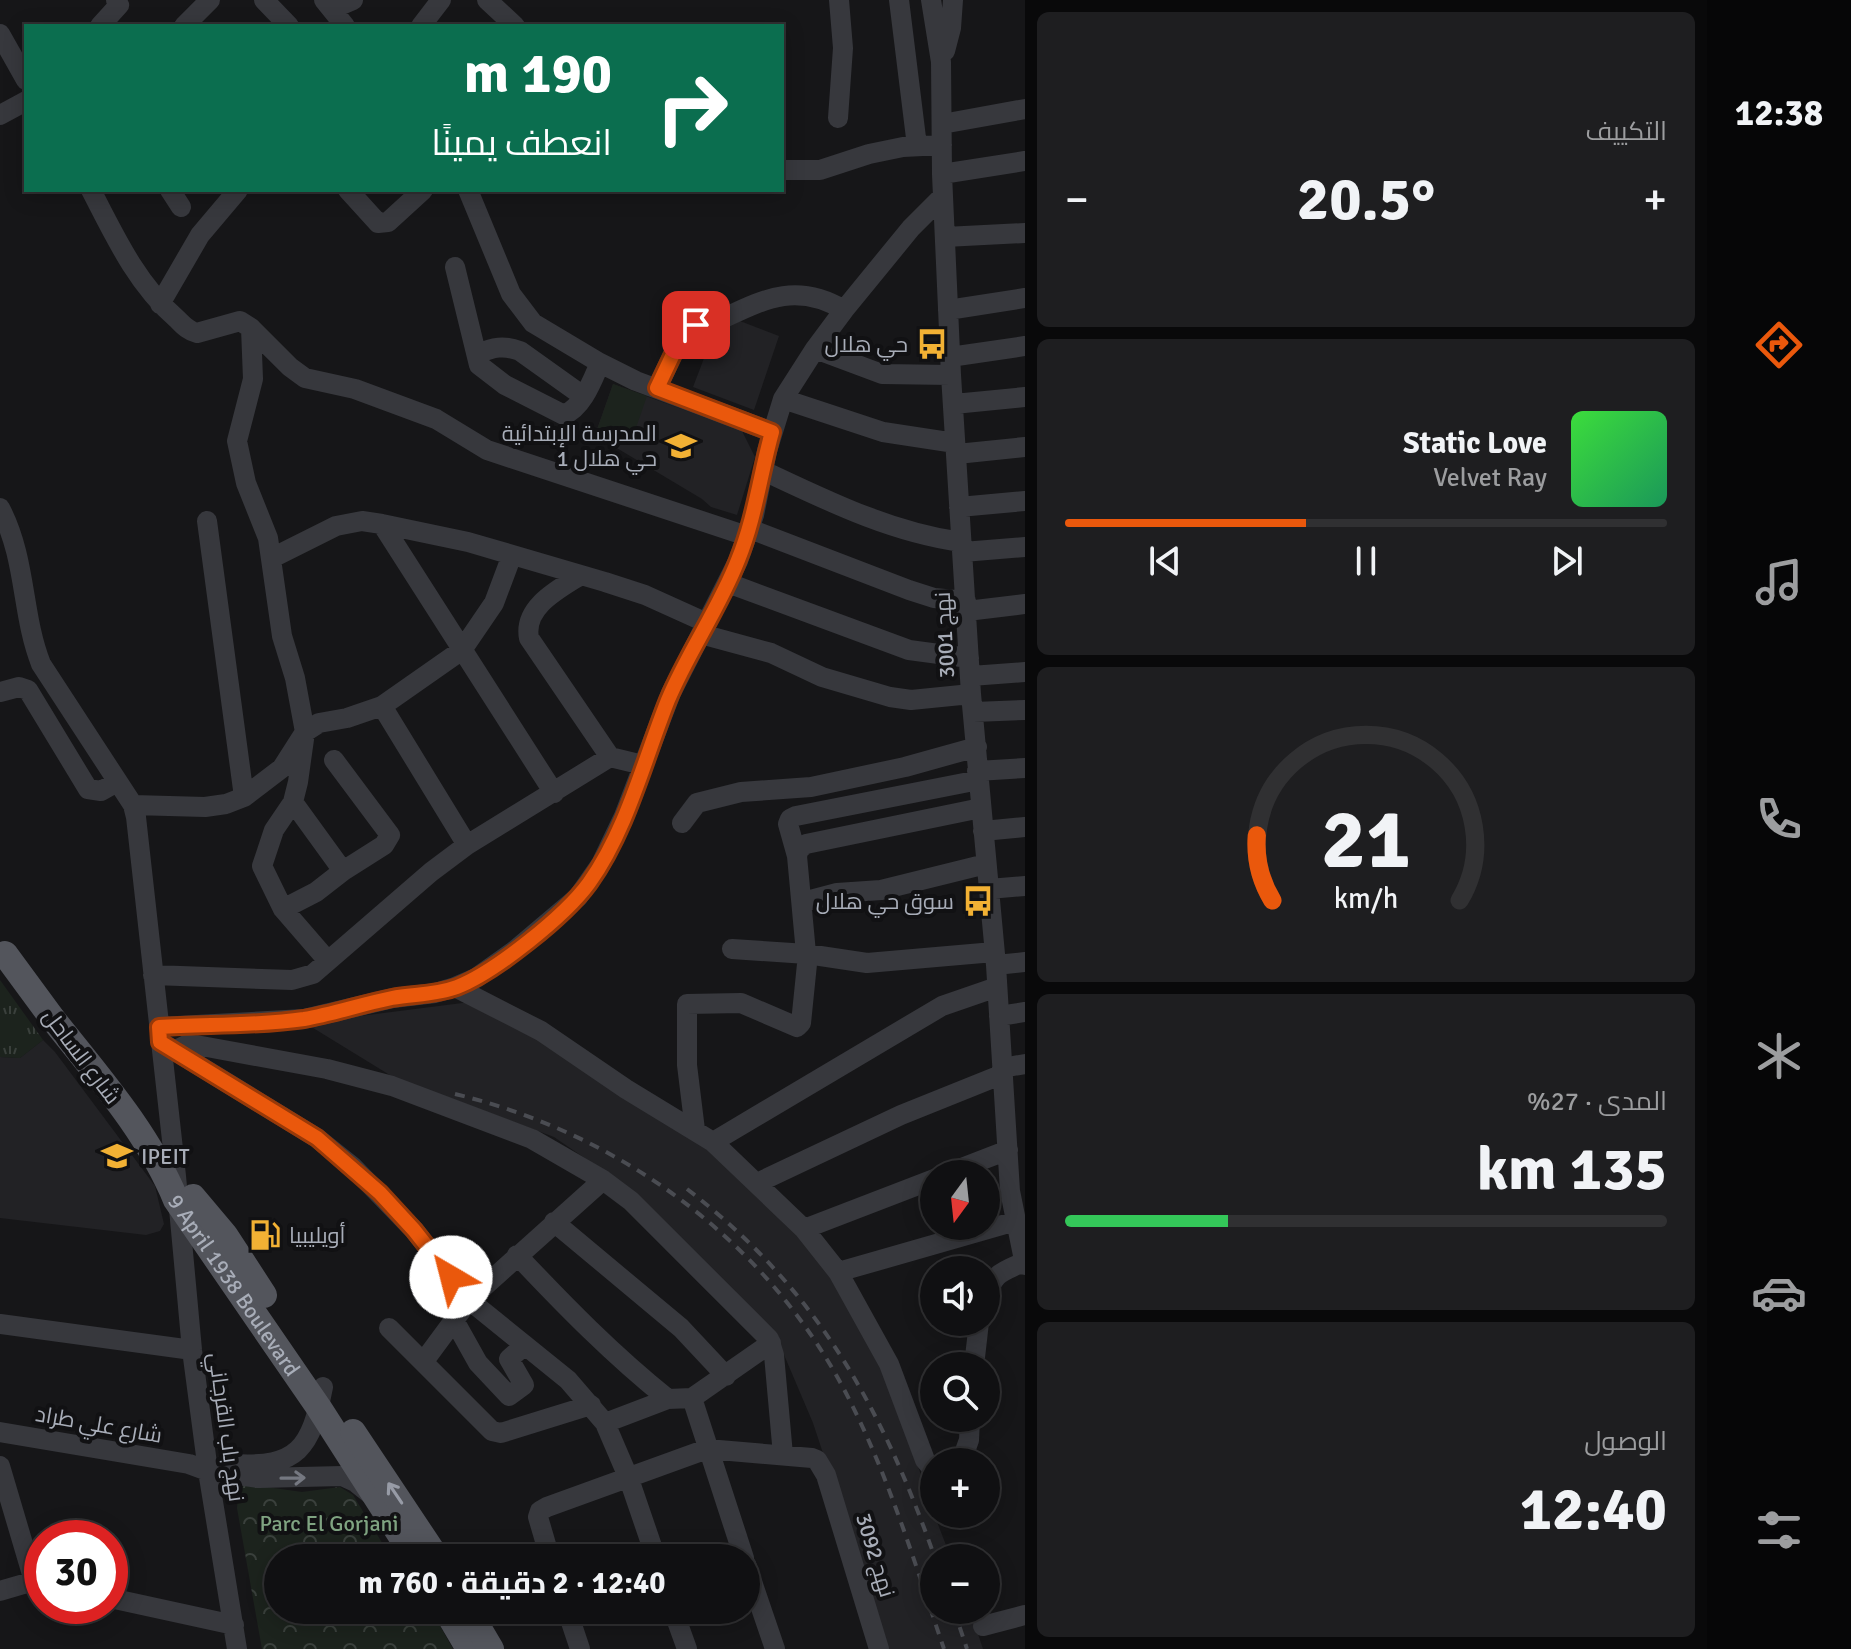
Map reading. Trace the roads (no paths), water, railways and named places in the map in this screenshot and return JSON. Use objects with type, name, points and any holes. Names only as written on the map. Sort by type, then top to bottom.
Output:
[{"type":"main road","name":"شارع الساحل","points":[[3,950],[113,1096],[172,1181]]},
{"type":"main road","name":"9 April 1938 Boulevard","points":[[172,1181],[427,1544]]},
{"type":"main road","name":"9 April 1938 Boulevard","points":[[321,1397],[375,1498],[406,1544]]},
{"type":"main road","points":[[454,1624],[469,1649]]},
{"type":"main road","points":[[476,1624],[491,1649]]},
{"type":"street","points":[[102,24],[117,10],[116,0]]},
{"type":"street","points":[[264,0],[287,24]]},
{"type":"street","points":[[334,12],[353,0]]},
{"type":"street","points":[[426,24],[441,0]]},
{"type":"street","points":[[487,0],[513,24]]},
{"type":"street","points":[[838,118],[843,48],[839,0]]},
{"type":"street","points":[[899,0],[917,146]]},
{"type":"street","name":"نهج 3001","points":[[933,0],[941,62],[948,310],[971,685],[1002,1071],[1013,1143],[1024,1259]]},
{"type":"street","points":[[941,62],[948,45],[953,0]]},
{"type":"street","points":[[186,24],[204,2],[213,24]]},
{"type":"street","points":[[0,34],[24,76]]},
{"type":"street","points":[[0,115],[24,102]]},
{"type":"street","points":[[942,124],[1025,109]]},
{"type":"street","points":[[784,170],[820,170],[869,154],[942,145]]},
{"type":"street","points":[[942,174],[1025,161]]},
{"type":"street","points":[[92,192],[134,271],[160,304],[194,333],[240,321],[305,378],[349,387],[436,419],[487,450],[749,532],[921,594],[966,606],[1025,604]]},
{"type":"street","points":[[160,304],[200,235],[236,192]]},
{"type":"street","points":[[350,192],[382,224],[421,192]]},
{"type":"street","points":[[469,192],[511,294],[533,323],[636,381],[772,432]]},
{"type":"street","points":[[164,1040],[304,1019],[455,987],[476,978],[501,960],[578,897],[601,864],[624,816],[671,693],[728,583],[749,532],[772,432],[783,399],[844,310],[911,228],[943,196]]},
{"type":"street","points":[[945,237],[1025,233]]},
{"type":"street","points":[[455,267],[479,365],[488,373],[564,415],[574,410],[588,390],[600,363]]},
{"type":"street","points":[[657,388],[685,329],[709,325],[784,294],[806,294],[829,301],[844,310]]},
{"type":"street","points":[[948,310],[1025,298]]},
{"type":"street","points":[[520,351],[533,323]]},
{"type":"street","points":[[251,328],[253,379],[237,441],[246,483],[268,538],[282,636],[295,678],[305,732],[293,802],[274,830],[262,861],[263,872],[283,909],[328,961]]},
{"type":"street","points":[[815,349],[882,374],[899,376],[1025,346]]},
{"type":"street","points":[[478,354],[493,347],[511,347],[583,396]]},
{"type":"street","points":[[954,404],[1025,397]]},
{"type":"street","points":[[783,399],[883,432],[956,449],[1025,447]]},
{"type":"street","points":[[764,471],[855,513],[910,532],[962,547],[1025,547]]},
{"type":"street","points":[[959,507],[1025,501]]},
{"type":"street","points":[[0,508],[22,570],[41,664],[133,805],[205,807],[244,797],[282,768],[305,732],[323,721],[347,718],[382,706],[462,650],[488,614],[512,555]]},
{"type":"street","points":[[207,521],[244,797]]},
{"type":"street","points":[[272,558],[336,526],[362,521],[382,524],[431,533],[645,595],[704,628],[771,653],[822,677],[890,697],[911,700],[1025,672]]},
{"type":"street","points":[[382,524],[554,793]]},
{"type":"street","points":[[581,575],[544,600],[532,616],[528,633],[610,757],[643,765]]},
{"type":"street","points":[[728,583],[909,650],[971,685],[1025,710]]},
{"type":"street","points":[[0,692],[19,687],[28,690],[88,789],[101,791],[117,782]]},
{"type":"street","points":[[382,706],[467,845]]},
{"type":"street","points":[[682,823],[697,803],[741,792],[811,787],[905,767],[977,747]]},
{"type":"street","points":[[153,975],[292,980],[313,974],[431,872],[467,845],[610,757]]},
{"type":"street","points":[[283,909],[316,892],[384,845],[390,835],[334,760]]},
{"type":"street","points":[[695,1130],[687,1065],[687,1004],[741,1003],[799,1027],[807,954],[797,856],[788,824],[790,819],[978,775],[1025,768]]},
{"type":"street","points":[[293,802],[343,871]]},
{"type":"street","name":"نهج باب القرجاني","points":[[133,805],[153,975],[164,1040],[172,1181],[184,1257],[201,1466],[237,1649]]},
{"type":"street","points":[[797,856],[799,849],[806,844],[981,808]]},
{"type":"street","points":[[983,831],[1025,827]]},
{"type":"street","points":[[803,902],[837,893],[881,890],[986,864]]},
{"type":"street","points":[[989,889],[1025,886]]},
{"type":"street","points":[[732,949],[807,954],[867,963],[995,959],[1025,962]]},
{"type":"street","points":[[455,987],[541,1031],[626,1089],[713,1142],[804,1229],[838,1272],[889,1364],[920,1448]]},
{"type":"street","points":[[713,1142],[942,1006],[997,987]]},
{"type":"street","points":[[999,1016],[1025,1012]]},
{"type":"street","points":[[164,1040],[247,1056],[294,1061],[392,1086],[532,1139],[603,1180],[631,1201],[771,1343],[783,1455],[707,1449],[540,1511],[539,1524],[545,1544]]},
{"type":"street","points":[[164,1040],[317,1138],[352,1166],[414,1230],[469,1300],[549,1362],[591,1405],[605,1423],[629,1479],[651,1544]]},
{"type":"street","points":[[757,1183],[901,1115],[1025,1064]]},
{"type":"street","points":[[976,1160],[1013,1143]]},
{"type":"street","points":[[424,1361],[469,1300],[603,1180]]},
{"type":"street","points":[[804,1229],[920,1184]]},
{"type":"street","points":[[838,1272],[1018,1212]]},
{"type":"street","points":[[554,1222],[600,1257],[681,1328],[726,1376]]},
{"type":"street","points":[[184,1257],[193,1244],[217,1241]]},
{"type":"street","points":[[517,1255],[621,1362],[668,1399]]},
{"type":"street","points":[[1000,1272],[1024,1259]]},
{"type":"street","points":[[454,1320],[478,1363],[509,1396],[524,1385],[509,1359],[525,1345]]},
{"type":"street","points":[[0,1324],[192,1350]]},
{"type":"street","points":[[389,1328],[492,1431],[501,1433],[591,1405]]},
{"type":"street","points":[[605,1423],[668,1399],[692,1398],[771,1343]]},
{"type":"street","name":"شارع علي طراد","points":[[201,1466],[279,1462],[301,1448],[321,1397]]},
{"type":"street","points":[[692,1398],[739,1544]]},
{"type":"street","name":"شارع علي طراد","points":[[0,1432],[259,1478],[342,1476],[375,1498]]},
{"type":"street","name":"نهج 3092","points":[[783,1455],[817,1460],[826,1475],[879,1649]]},
{"type":"street","points":[[0,1466],[24,1539]]},
{"type":"street","points":[[0,1591],[24,1585]]},
{"type":"street","points":[[128,1602],[234,1625]]},
{"type":"street","points":[[760,1605],[775,1649]]},
{"type":"street","points":[[983,1626],[1025,1615]]},
{"type":"street","points":[[572,1624],[580,1649]]},
{"type":"street","points":[[678,1624],[687,1649]]},
{"type":"railway","points":[[455,1094],[518,1113],[578,1138],[635,1168],[688,1205],[737,1248],[781,1295],[820,1348],[866,1435],[902,1526],[944,1649]]},
{"type":"railway","points":[[687,1189],[733,1227],[773,1267],[840,1354],[892,1451],[930,1544]]},
{"type":"railway","points":[[959,1624],[967,1649]]},
{"type":"place","name":"حي هلال","points":[[932,344]]},
{"type":"place","name":"المدرسة الإبتدائية حي هلال 1","points":[[681,446]]},
{"type":"place","name":"سوق حي هلال","points":[[978,901]]},
{"type":"place","name":"IPEIT","points":[[117,1156]]},
{"type":"place","name":"أويليبيا","points":[[265,1235]]},
{"type":"park label","name":"Parc El Gorjani","points":[[329,1523]]}]
